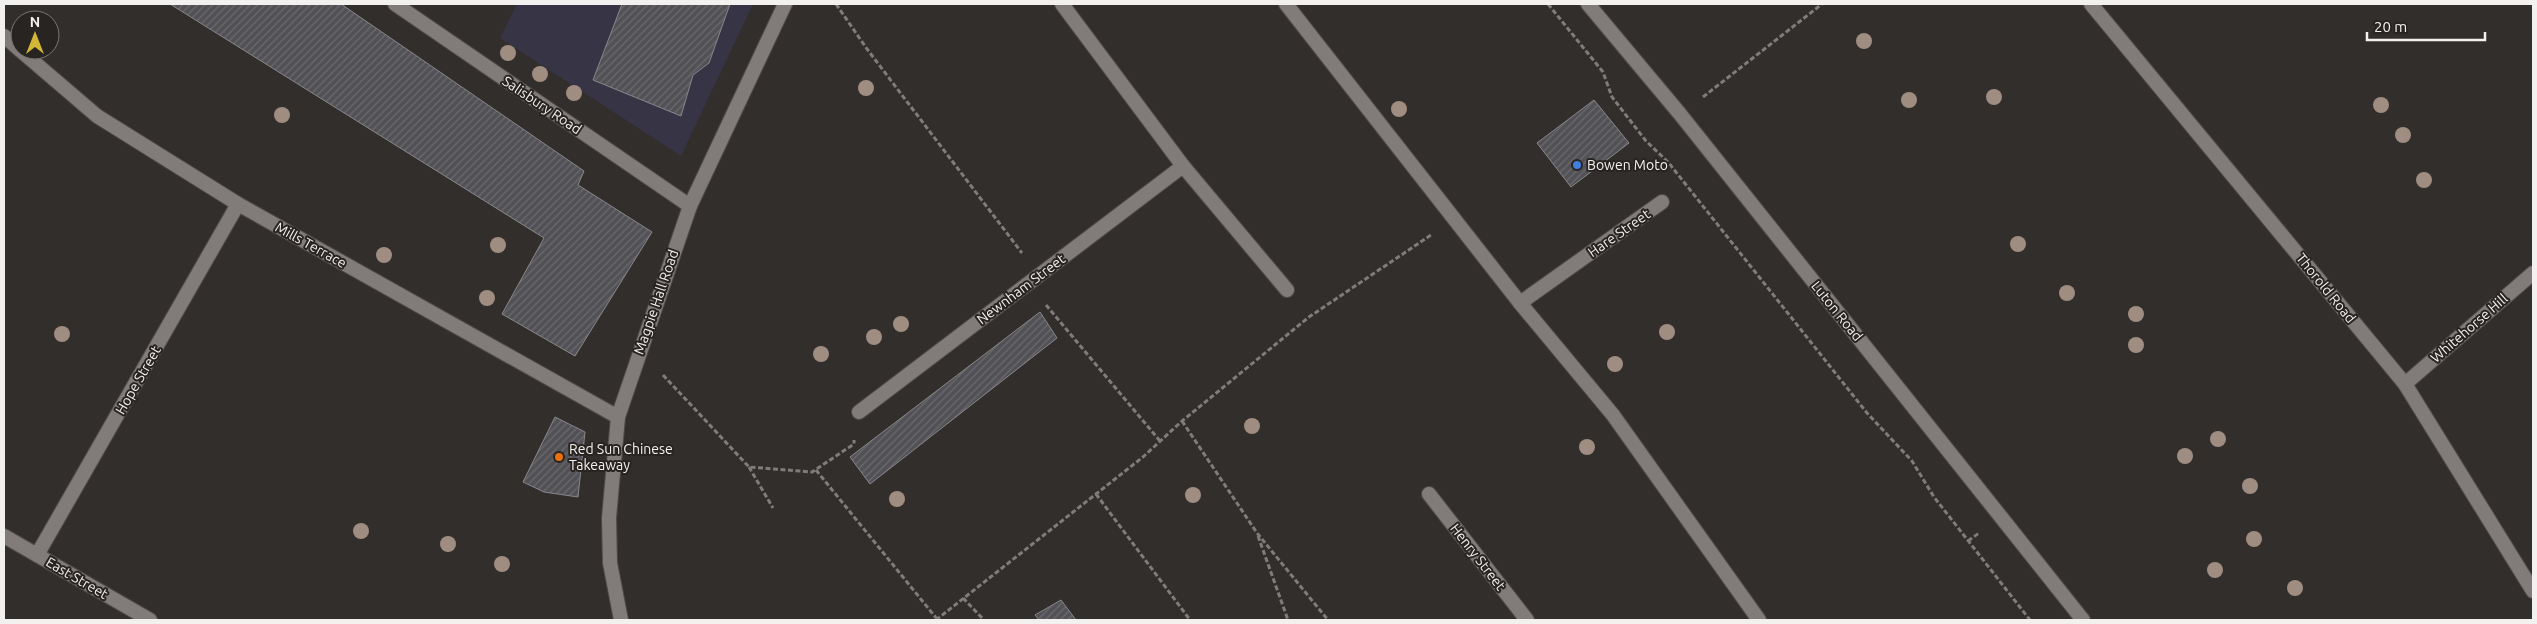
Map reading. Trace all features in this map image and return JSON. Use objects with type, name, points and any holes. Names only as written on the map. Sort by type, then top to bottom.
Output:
[{"type":"street","name":"Salisbury Road","points":[[395,4],[690,206]]},
{"type":"street","name":"Magpie Hall Road","points":[[621,620],[610,563],[609,518],[618,417],[690,206],[785,4]]},
{"type":"street","points":[[1062,4],[1183,166],[1287,290]]},
{"type":"street","points":[[1286,4],[1520,303],[1613,415],[1759,620]]},
{"type":"street","name":"Luton Road","points":[[1588,4],[1680,114],[2083,620]]},
{"type":"street","name":"Thorold Road","points":[[2091,4],[2405,384],[2533,591]]},
{"type":"street","name":"Mills Terrace","points":[[32,60],[96,116],[238,204],[618,417]]},
{"type":"street","name":"Newnham Street","points":[[859,412],[1183,166]]},
{"type":"street","name":"Hare Street","points":[[1520,303],[1662,202]]},
{"type":"street","name":"Hope Street","points":[[37,555],[238,204]]},
{"type":"street","name":"Whitehorse Hill","points":[[2405,384],[2533,273]]},
{"type":"street","name":"Henry Street","points":[[1428,494],[1528,620]]},
{"type":"street","name":"East Street","points":[[4,536],[150,620]]},
{"type":"path","points":[[836,4],[1034,280],[1160,441]]},
{"type":"path","points":[[1548,4],[1603,72],[1612,97],[1646,141],[1668,162],[1686,184],[1867,413],[1912,461],[1934,497],[2030,620]]},
{"type":"path","points":[[1708,94],[1822,4]]},
{"type":"path","name":"Hare Street","points":[[1662,202],[1686,184]]},
{"type":"path","points":[[816,470],[936,619],[1143,457],[1182,421],[1310,317],[1455,219]]},
{"type":"path","points":[[640,350],[749,466],[773,508]]},
{"type":"path","points":[[749,466],[812,472],[854,444],[859,412]]},
{"type":"path","points":[[1182,421],[1257,533],[1328,620]]},
{"type":"path","points":[[1096,494],[1190,620]]},
{"type":"path","points":[[1257,533],[1288,620]]},
{"type":"path","points":[[964,598],[984,620]]},
{"type":"shaded area","points":[[517,4],[753,4],[681,156],[500,38]]},
{"type":"building","points":[[170,4],[341,4],[584,171],[578,185],[652,232],[575,356],[502,314],[544,238]]},
{"type":"building","points":[[622,4],[730,4],[709,63],[693,75],[681,116],[593,80]]},
{"type":"building","name":"Bowen Moto","points":[[1594,100],[1629,143],[1571,187],[1537,143]]},
{"type":"building","points":[[1040,312],[1057,338],[870,484],[850,457]]},
{"type":"building","name":"Red Sun Chinese Takeaway","points":[[555,417],[585,432],[578,497],[544,492],[523,482]]},
{"type":"building","points":[[1061,600],[1076,620],[1039,620],[1035,615]]},
{"type":"place","name":"Bowen Moto","points":[[1577,165]]},
{"type":"place","name":"Red Sun Chinese Takeaway","points":[[559,457]]}]
